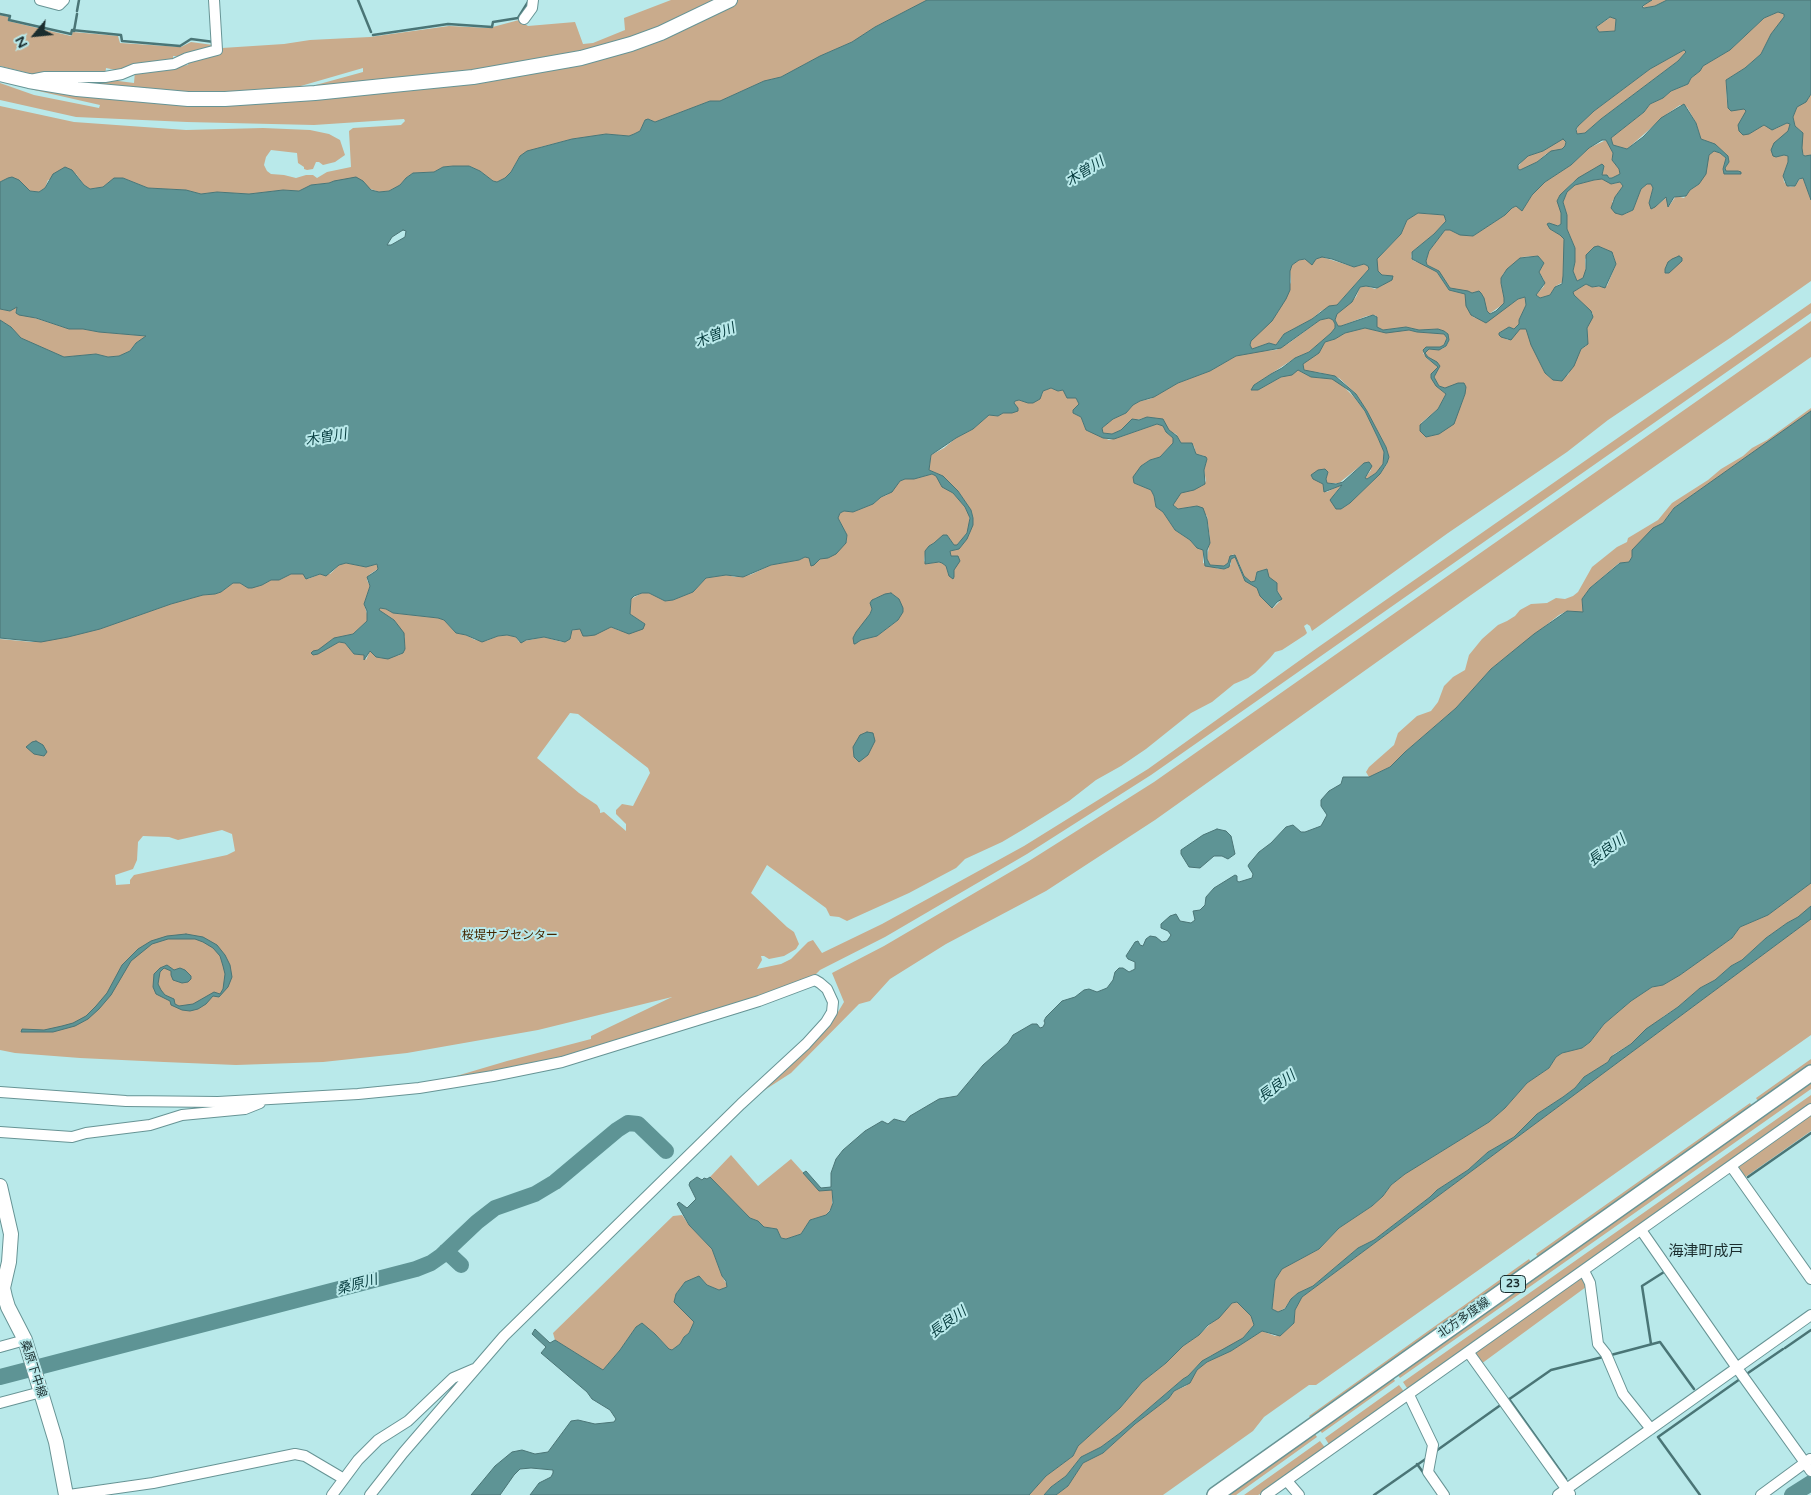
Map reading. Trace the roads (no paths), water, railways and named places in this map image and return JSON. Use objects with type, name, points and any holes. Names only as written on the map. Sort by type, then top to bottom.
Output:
[{"type":"main road","name":"北方多度線","points":[[1214,1495],[1811,1073]]},
{"type":"street","points":[[40,0],[59,5],[64,0]]},
{"type":"street","points":[[29,81],[45,77],[105,78],[134,69],[174,64],[187,58],[217,50],[214,0]]},
{"type":"street","points":[[524,19],[532,8],[533,0]]},
{"type":"street","points":[[0,74],[77,89],[188,99],[315,93],[473,77],[581,58],[631,44],[682,24],[730,0]]},
{"type":"street","points":[[0,1092],[126,1101],[218,1102],[272,1100],[410,1089],[493,1076],[562,1062],[759,1001],[815,980],[827,989],[833,1002],[832,1012],[826,1022],[806,1044],[741,1104],[504,1336],[403,1453],[370,1495]]},
{"type":"street","points":[[0,1132],[72,1137],[86,1133],[150,1125],[182,1115],[245,1108],[272,1100]]},
{"type":"street","points":[[1266,1495],[1287,1482],[1811,1109]]},
{"type":"street","points":[[1731,1166],[1811,1279]]},
{"type":"street","name":"桑原下中線","points":[[0,1186],[11,1234],[9,1262],[3,1288],[8,1307],[26,1343],[56,1442],[68,1495]]},
{"type":"street","points":[[1641,1230],[1737,1368],[1809,1465],[1760,1495]]},
{"type":"street","points":[[1584,1271],[1590,1283],[1598,1344],[1606,1354],[1623,1394],[1651,1429]]},
{"type":"street","points":[[1469,1353],[1565,1493],[1811,1315]]},
{"type":"street","points":[[0,1347],[26,1343]]},
{"type":"street","points":[[332,1495],[358,1460],[378,1440],[408,1421],[453,1378],[477,1368]]},
{"type":"street","points":[[0,1403],[40,1389]]},
{"type":"street","points":[[1409,1395],[1433,1445],[1428,1472],[1444,1495]]},
{"type":"street","points":[[68,1495],[153,1483],[294,1454],[306,1456],[344,1479]]},
{"type":"street","points":[[1276,1495],[1287,1482]]},
{"type":"street","points":[[1287,1482],[1300,1495]]},
{"type":"water","name":"木曽川","points":[[927,0],[1652,0],[1642,7],[1644,8],[1655,6],[1667,0],[1811,0],[1811,94],[1806,102],[1797,107],[1793,117],[1795,126],[1803,133],[1803,155],[1811,155],[1811,200],[1803,178],[1799,179],[1795,186],[1787,186],[1783,176],[1788,156],[1773,156],[1771,150],[1774,143],[1788,131],[1790,124],[1787,123],[1772,130],[1764,125],[1749,134],[1743,135],[1739,131],[1738,125],[1746,111],[1744,109],[1731,111],[1728,108],[1726,80],[1745,68],[1761,54],[1771,34],[1784,17],[1784,14],[1778,12],[1764,18],[1730,50],[1703,66],[1691,78],[1688,84],[1671,91],[1663,98],[1650,104],[1644,112],[1611,138],[1613,145],[1627,149],[1643,137],[1661,118],[1684,104],[1696,123],[1701,139],[1715,144],[1728,156],[1729,162],[1725,168],[1726,171],[1738,171],[1741,174],[1724,174],[1723,169],[1726,158],[1714,151],[1709,155],[1706,174],[1699,184],[1690,190],[1686,196],[1674,197],[1668,207],[1666,197],[1651,209],[1649,203],[1653,188],[1651,184],[1647,184],[1641,189],[1633,210],[1622,215],[1615,213],[1611,208],[1615,197],[1623,186],[1620,182],[1611,184],[1602,179],[1594,180],[1575,185],[1567,192],[1563,202],[1567,215],[1567,229],[1575,248],[1573,271],[1577,281],[1583,278],[1586,269],[1586,255],[1594,247],[1598,246],[1612,252],[1616,264],[1605,288],[1599,286],[1592,287],[1586,284],[1573,292],[1591,311],[1593,317],[1587,328],[1588,344],[1581,349],[1574,366],[1562,381],[1553,380],[1545,373],[1531,345],[1526,329],[1520,329],[1511,340],[1499,335],[1499,333],[1509,327],[1514,329],[1519,324],[1526,305],[1525,297],[1518,299],[1486,323],[1471,315],[1466,306],[1465,294],[1449,290],[1437,272],[1412,259],[1412,252],[1434,234],[1446,221],[1444,215],[1418,213],[1407,220],[1401,234],[1377,259],[1378,271],[1382,275],[1393,276],[1392,280],[1377,288],[1360,287],[1352,302],[1337,314],[1335,320],[1338,326],[1341,326],[1373,315],[1377,317],[1377,327],[1383,330],[1406,327],[1419,330],[1438,329],[1444,331],[1448,334],[1449,340],[1446,346],[1439,350],[1429,349],[1425,353],[1440,366],[1434,377],[1439,386],[1445,388],[1458,383],[1464,383],[1466,387],[1465,394],[1454,424],[1439,434],[1426,437],[1420,431],[1420,425],[1438,409],[1446,394],[1436,386],[1431,378],[1431,374],[1438,367],[1426,357],[1423,350],[1426,347],[1440,347],[1444,345],[1447,338],[1444,334],[1409,330],[1386,333],[1365,328],[1345,333],[1325,342],[1319,353],[1303,364],[1304,370],[1335,376],[1356,394],[1386,447],[1389,457],[1380,474],[1350,503],[1341,509],[1336,509],[1330,500],[1342,485],[1324,492],[1323,484],[1313,479],[1311,475],[1318,470],[1325,469],[1328,472],[1327,483],[1336,484],[1343,482],[1364,463],[1369,462],[1372,466],[1365,478],[1367,479],[1376,473],[1383,464],[1384,452],[1378,438],[1365,411],[1350,391],[1332,379],[1311,377],[1298,370],[1292,375],[1281,377],[1258,390],[1251,390],[1254,385],[1295,358],[1309,352],[1331,333],[1335,328],[1335,324],[1329,318],[1320,320],[1281,348],[1236,356],[1210,371],[1178,383],[1154,397],[1140,401],[1133,405],[1126,413],[1113,419],[1102,428],[1103,433],[1112,434],[1121,430],[1132,419],[1139,420],[1147,417],[1163,419],[1169,430],[1177,436],[1181,443],[1192,443],[1196,454],[1206,457],[1204,470],[1205,484],[1194,490],[1181,493],[1173,505],[1178,509],[1197,506],[1203,508],[1207,519],[1210,543],[1207,550],[1207,559],[1210,565],[1224,566],[1228,563],[1230,556],[1235,555],[1244,576],[1251,582],[1255,581],[1257,572],[1267,569],[1269,577],[1277,583],[1277,591],[1282,599],[1272,608],[1260,596],[1257,588],[1245,581],[1235,557],[1231,559],[1229,567],[1224,569],[1205,566],[1203,550],[1197,548],[1190,540],[1175,530],[1163,512],[1156,507],[1151,490],[1134,483],[1133,477],[1141,466],[1150,460],[1160,457],[1173,443],[1173,438],[1166,432],[1163,426],[1157,424],[1114,439],[1103,438],[1086,430],[1081,417],[1073,413],[1073,410],[1079,404],[1076,398],[1067,398],[1063,390],[1058,391],[1051,388],[1043,391],[1040,399],[1033,403],[1015,401],[1014,403],[1018,411],[1003,413],[998,416],[989,415],[973,429],[931,455],[929,470],[943,476],[958,491],[971,510],[973,518],[973,525],[967,539],[959,549],[950,551],[951,556],[958,556],[960,561],[954,570],[953,579],[949,576],[946,566],[942,563],[925,564],[925,551],[943,535],[947,535],[954,545],[957,545],[967,533],[970,518],[965,507],[953,493],[942,487],[936,476],[932,474],[900,481],[892,492],[881,497],[873,504],[853,512],[844,511],[840,513],[838,518],[847,535],[846,543],[836,554],[820,559],[814,565],[811,566],[809,558],[805,557],[799,560],[771,565],[743,577],[726,575],[706,578],[693,592],[673,600],[665,601],[649,593],[634,596],[631,599],[630,614],[645,624],[643,629],[629,634],[611,627],[595,635],[587,636],[583,636],[580,629],[572,630],[570,639],[565,642],[544,637],[526,640],[521,643],[516,637],[507,635],[482,642],[456,633],[444,620],[438,618],[393,613],[380,608],[379,610],[394,620],[404,633],[405,649],[403,653],[388,659],[376,657],[370,651],[364,660],[364,655],[354,654],[345,643],[339,642],[313,655],[311,653],[313,651],[318,650],[334,638],[353,634],[367,621],[367,611],[364,604],[370,586],[367,577],[378,569],[377,564],[366,567],[346,563],[339,565],[326,576],[320,574],[306,579],[303,574],[291,574],[279,580],[271,580],[252,588],[248,588],[240,583],[233,583],[215,594],[203,595],[171,604],[100,629],[68,637],[41,642],[0,638],[0,320],[11,327],[21,338],[64,357],[96,354],[108,357],[119,356],[130,351],[136,343],[146,336],[69,329],[36,318],[19,315],[16,313],[17,307],[10,311],[0,309],[0,182],[12,177],[19,180],[30,191],[39,192],[45,188],[53,174],[65,167],[72,170],[84,185],[90,189],[103,187],[114,178],[123,178],[148,188],[186,190],[201,194],[217,192],[249,194],[283,190],[299,191],[311,185],[356,177],[363,181],[371,190],[379,192],[389,191],[400,185],[413,173],[434,172],[443,167],[469,166],[497,182],[511,172],[520,156],[527,151],[572,139],[606,134],[629,136],[640,131],[645,120],[648,119],[655,122],[710,101],[720,101],[764,81],[781,77],[820,56],[852,42],[875,27]],"holes":[[[1610,17],[1616,19],[1615,31],[1599,32],[1596,27]],[[1684,50],[1686,52],[1678,61],[1585,133],[1577,134],[1576,129],[1578,126],[1594,111],[1650,69]],[[1563,139],[1566,142],[1562,149],[1551,151],[1537,162],[1520,170],[1518,169],[1518,165],[1528,156],[1543,151]],[[1602,140],[1606,140],[1613,153],[1612,160],[1619,169],[1620,174],[1612,178],[1602,175],[1604,166],[1602,164],[1578,178],[1560,195],[1557,201],[1561,213],[1561,224],[1558,226],[1547,224],[1550,229],[1564,239],[1563,276],[1562,284],[1555,287],[1550,295],[1540,298],[1536,295],[1545,283],[1539,272],[1544,263],[1538,256],[1520,258],[1507,269],[1501,278],[1504,303],[1490,314],[1479,291],[1472,293],[1450,288],[1439,271],[1427,265],[1426,261],[1429,251],[1445,230],[1450,230],[1460,235],[1473,236],[1505,215],[1512,208],[1516,206],[1522,211],[1532,195],[1545,182],[1571,165],[1589,148]],[[403,230],[406,231],[405,237],[391,245],[387,245],[392,237]],[[1322,257],[1354,267],[1364,264],[1369,269],[1337,305],[1329,306],[1312,319],[1284,334],[1276,345],[1269,343],[1252,349],[1251,341],[1272,321],[1286,299],[1290,290],[1290,271],[1292,265],[1299,260],[1305,259],[1312,265],[1316,259]]]},
{"type":"water","points":[[1679,256],[1682,258],[1682,261],[1669,273],[1665,273],[1668,262]]},
{"type":"water","name":"長良川","points":[[1811,411],[1811,883],[1768,915],[1740,927],[1732,938],[1680,975],[1663,985],[1652,987],[1631,1001],[1604,1024],[1590,1042],[1582,1048],[1562,1053],[1556,1057],[1549,1068],[1527,1083],[1505,1108],[1489,1122],[1405,1174],[1391,1185],[1372,1206],[1339,1228],[1319,1249],[1282,1269],[1275,1280],[1272,1309],[1278,1312],[1285,1309],[1291,1299],[1298,1293],[1313,1286],[1358,1248],[1374,1240],[1437,1190],[1468,1170],[1488,1152],[1514,1137],[1537,1114],[1575,1088],[1584,1077],[1608,1062],[1611,1057],[1631,1044],[1646,1029],[1678,1007],[1700,988],[1715,980],[1731,966],[1742,960],[1766,938],[1811,906],[1811,919],[1302,1297],[1295,1310],[1294,1323],[1280,1336],[1262,1331],[1231,1351],[1207,1362],[1197,1370],[1190,1383],[1174,1391],[1169,1398],[1135,1424],[1103,1453],[1083,1463],[1068,1486],[1056,1495],[1044,1495],[1066,1476],[1081,1457],[1101,1447],[1120,1433],[1188,1376],[1202,1361],[1243,1338],[1254,1325],[1251,1316],[1237,1302],[1232,1303],[1219,1318],[1208,1325],[1199,1335],[1183,1346],[1166,1363],[1142,1382],[1120,1408],[1078,1446],[1073,1456],[1046,1476],[1029,1495],[530,1495],[539,1483],[551,1477],[553,1473],[553,1470],[531,1468],[520,1469],[500,1495],[471,1495],[495,1466],[512,1452],[522,1450],[535,1454],[548,1452],[571,1421],[578,1420],[595,1424],[614,1422],[616,1419],[610,1410],[592,1399],[587,1392],[541,1353],[546,1347],[532,1334],[535,1329],[550,1343],[555,1340],[603,1370],[636,1327],[642,1323],[669,1349],[672,1350],[680,1344],[689,1333],[694,1322],[674,1302],[676,1294],[685,1282],[699,1276],[707,1285],[719,1290],[727,1287],[712,1249],[689,1225],[677,1204],[679,1202],[687,1208],[696,1199],[689,1185],[690,1182],[697,1177],[702,1180],[710,1177],[750,1218],[758,1221],[764,1227],[777,1229],[781,1238],[786,1239],[801,1234],[810,1220],[826,1215],[833,1203],[832,1190],[819,1191],[803,1173],[806,1171],[821,1188],[831,1187],[831,1173],[836,1159],[843,1150],[865,1131],[882,1121],[888,1124],[894,1119],[905,1122],[910,1116],[939,1099],[957,1096],[983,1065],[1008,1043],[1013,1035],[1032,1024],[1037,1024],[1040,1028],[1043,1027],[1046,1017],[1062,1001],[1075,997],[1084,990],[1089,989],[1097,992],[1107,988],[1119,968],[1129,972],[1135,969],[1135,962],[1126,956],[1135,942],[1138,941],[1143,946],[1146,939],[1150,936],[1156,937],[1162,942],[1167,941],[1171,935],[1168,931],[1161,928],[1161,924],[1170,916],[1176,914],[1180,921],[1191,923],[1195,920],[1193,911],[1200,910],[1205,905],[1206,897],[1214,888],[1235,875],[1239,882],[1252,878],[1253,874],[1248,866],[1249,864],[1286,827],[1293,825],[1301,832],[1305,832],[1321,826],[1327,815],[1321,806],[1321,800],[1329,791],[1341,784],[1343,777],[1369,777],[1390,767],[1456,708],[1491,669],[1534,634],[1567,611],[1583,612],[1582,599],[1590,588],[1620,563],[1629,562],[1632,557],[1632,550],[1653,528],[1663,523],[1674,508]]},
{"type":"water","points":[[891,593],[899,599],[903,608],[903,612],[898,620],[877,636],[854,644],[853,638],[856,632],[870,614],[872,609],[870,603],[872,600]]},
{"type":"water","points":[[867,732],[873,733],[875,741],[868,755],[859,762],[854,757],[853,747],[860,735]]},
{"type":"water","points":[[36,741],[43,745],[47,752],[44,756],[34,754],[26,747]]},
{"type":"water","points":[[1217,829],[1226,831],[1231,836],[1235,854],[1228,859],[1222,856],[1214,856],[1200,868],[1189,867],[1181,854],[1181,850],[1203,835]]},
{"type":"water","points":[[186,934],[203,937],[217,945],[225,955],[230,965],[232,977],[228,987],[219,997],[213,996],[206,1004],[190,1011],[171,1005],[170,1001],[156,994],[153,987],[154,974],[160,968],[167,965],[174,970],[180,968],[185,970],[191,976],[188,982],[182,983],[173,980],[171,971],[164,968],[160,972],[158,984],[161,990],[165,995],[174,999],[175,1004],[179,1006],[193,1004],[214,992],[220,994],[223,989],[225,974],[220,956],[213,948],[195,939],[168,939],[152,944],[131,961],[111,995],[88,1019],[75,1026],[53,1032],[21,1032],[22,1029],[44,1030],[62,1026],[86,1016],[107,993],[122,965],[138,949],[151,941],[167,936]]},
{"type":"waterway","points":[[77,11],[79,0]]},
{"type":"waterway","points":[[358,0],[371,32]]},
{"type":"waterway","points":[[373,35],[448,24],[492,27],[493,22],[518,18],[528,2]]},
{"type":"waterway","points":[[0,14],[10,16],[9,20],[71,34],[72,30],[121,35],[122,41],[180,46],[191,39],[214,42]]},
{"type":"waterway","points":[[74,31],[77,14]]},
{"type":"waterway","name":"桑原川","points":[[0,1377],[416,1269],[431,1263],[495,1208],[535,1194],[555,1182],[628,1123],[638,1124],[666,1151]]},
{"type":"waterway","points":[[1748,1177],[1811,1133]]},
{"type":"waterway","points":[[446,1251],[461,1265]]},
{"type":"waterway","points":[[1651,1344],[1642,1286],[1664,1272]]},
{"type":"waterway","points":[[1785,1348],[1811,1330]]},
{"type":"waterway","points":[[1611,1355],[1660,1342],[1694,1389]]},
{"type":"waterway","points":[[1748,1373],[1783,1349]]},
{"type":"waterway","points":[[1508,1400],[1551,1370],[1603,1357]]},
{"type":"waterway","points":[[1700,1495],[1658,1437],[1740,1379]]},
{"type":"waterway","points":[[1509,1399],[1566,1479]]},
{"type":"waterway","points":[[1436,1451],[1502,1404]]},
{"type":"waterway","points":[[1374,1495],[1427,1458]]},
{"type":"waterway","points":[[1417,1464],[1425,1475]]},
{"type":"waterway","points":[[1792,1495],[1811,1483]]},
{"type":"district","name":"海津町成戸","points":[[1706,1252]]},
{"type":"park label","name":"桜堤サブセンター","points":[[510,936]]}]
